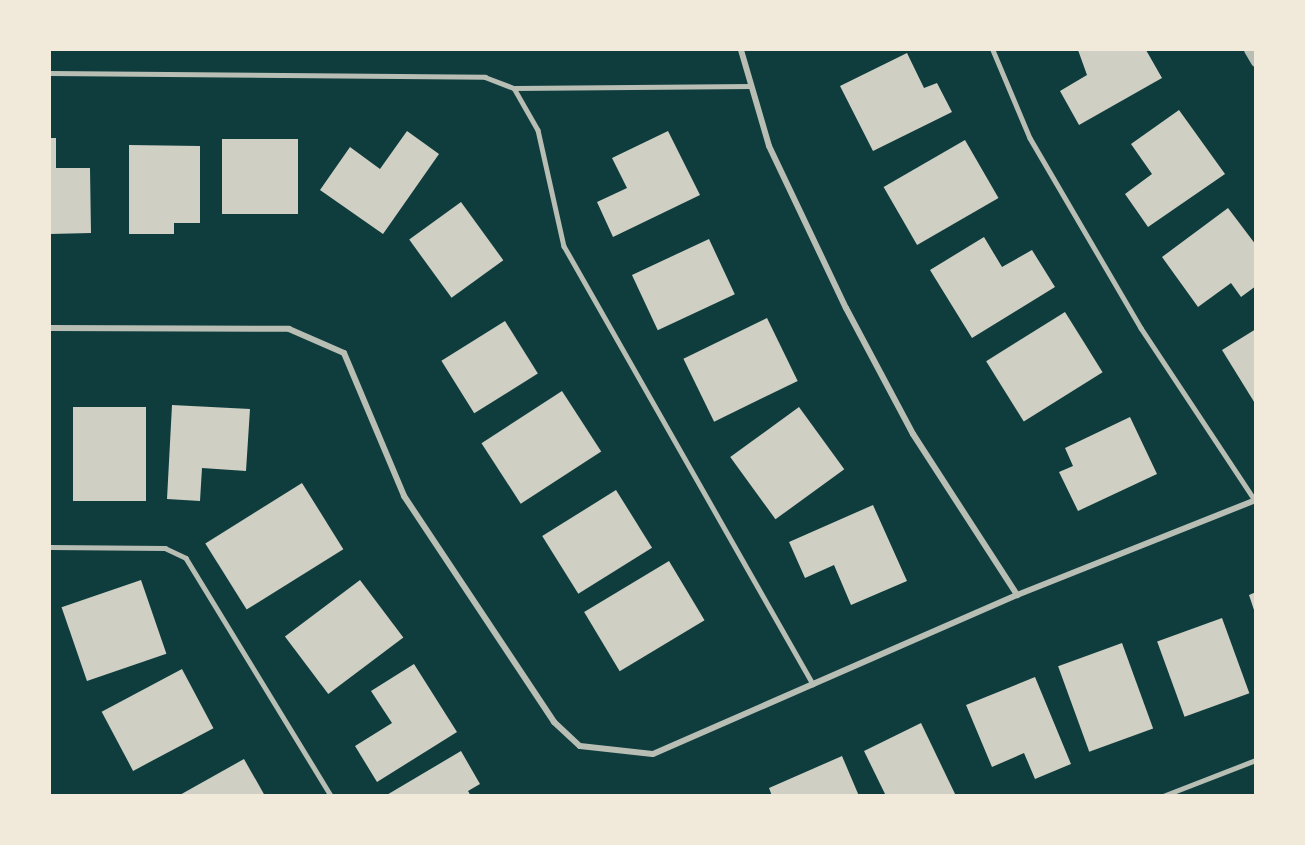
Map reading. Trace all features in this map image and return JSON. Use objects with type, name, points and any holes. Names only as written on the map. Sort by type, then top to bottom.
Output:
[{"type":"street","points":[[741,50],[769,146],[846,308],[912,434],[1017,595]]},
{"type":"street","points":[[1249,50],[1256,62]]},
{"type":"street","points":[[50,328],[289,329],[344,353],[404,496],[554,722],[580,747],[653,754],[1017,595],[1255,500]]},
{"type":"lane","points":[[993,50],[1030,138],[1141,328],[1255,500]]},
{"type":"lane","points":[[50,74],[485,77],[514,88],[751,86]]},
{"type":"lane","points":[[514,88],[538,130],[564,246],[813,684]]},
{"type":"lane","points":[[50,547],[165,548],[186,558],[331,795]]},
{"type":"lane","points":[[1163,795],[1256,760]]},
{"type":"building","points":[[1078,50],[1146,50],[1162,78],[1079,125],[1060,91],[1087,75]]},
{"type":"building","points":[[907,53],[924,88],[937,83],[952,112],[873,151],[840,86]]},
{"type":"building","points":[[1179,110],[1225,174],[1148,227],[1125,194],[1152,174],[1131,144]]},
{"type":"building","points":[[407,131],[439,154],[383,234],[320,190],[350,147],[380,169]]},
{"type":"building","points":[[668,131],[700,195],[613,237],[597,202],[627,188],[612,158]]},
{"type":"building","points":[[50,138],[56,138],[56,168],[90,168],[91,233],[50,234]]},
{"type":"building","points":[[222,139],[298,139],[298,214],[222,214]]},
{"type":"building","points":[[965,140],[998,198],[917,245],[884,187]]},
{"type":"building","points":[[129,145],[200,146],[200,223],[174,223],[174,234],[129,234]]},
{"type":"building","points":[[461,202],[503,260],[452,298],[409,240]]},
{"type":"building","points":[[1228,208],[1256,245],[1256,286],[1241,297],[1231,283],[1198,307],[1162,257]]},
{"type":"building","points":[[984,237],[1002,267],[1032,250],[1055,287],[972,338],[930,270]]},
{"type":"building","points":[[709,239],[735,294],[658,330],[632,275]]},
{"type":"building","points":[[1065,312],[1103,372],[1024,421],[986,361]]},
{"type":"building","points":[[767,318],[798,381],[714,422],[683,359]]},
{"type":"building","points":[[505,321],[538,374],[474,413],[441,361]]},
{"type":"building","points":[[1256,329],[1256,405],[1222,350]]},
{"type":"building","points":[[562,391],[601,451],[521,504],[481,443]]},
{"type":"building","points":[[172,405],[250,409],[246,471],[202,468],[200,501],[167,499]]},
{"type":"building","points":[[73,407],[146,407],[146,501],[73,501]]},
{"type":"building","points":[[799,407],[844,469],[775,519],[730,457]]},
{"type":"building","points":[[1130,417],[1157,474],[1078,511],[1059,472],[1073,466],[1065,448]]},
{"type":"building","points":[[302,483],[343,549],[247,610],[205,543]]},
{"type":"building","points":[[616,490],[652,548],[578,594],[542,536]]},
{"type":"building","points":[[873,505],[907,581],[851,605],[834,565],[805,578],[789,542]]},
{"type":"building","points":[[669,561],[705,620],[620,671],[584,612]]},
{"type":"building","points":[[141,580],[166,654],[87,681],[62,607]]},
{"type":"building","points":[[360,580],[403,638],[328,694],[285,637]]},
{"type":"building","points":[[1256,592],[1256,613],[1255,613],[1249,595]]},
{"type":"building","points":[[1222,618],[1249,693],[1185,717],[1157,642]]},
{"type":"building","points":[[1122,643],[1153,729],[1089,752],[1058,666]]},
{"type":"building","points":[[414,664],[457,732],[377,782],[355,746],[392,723],[371,691]]},
{"type":"building","points":[[182,669],[213,728],[133,771],[102,712]]},
{"type":"building","points":[[1035,677],[1071,764],[1035,779],[1024,753],[992,767],[966,705]]},
{"type":"building","points":[[921,723],[956,796],[886,796],[864,751]]},
{"type":"building","points":[[461,751],[480,784],[468,791],[471,796],[385,796]]},
{"type":"building","points":[[842,756],[859,796],[772,796],[769,788]]},
{"type":"building","points":[[244,759],[265,796],[178,796]]}]
